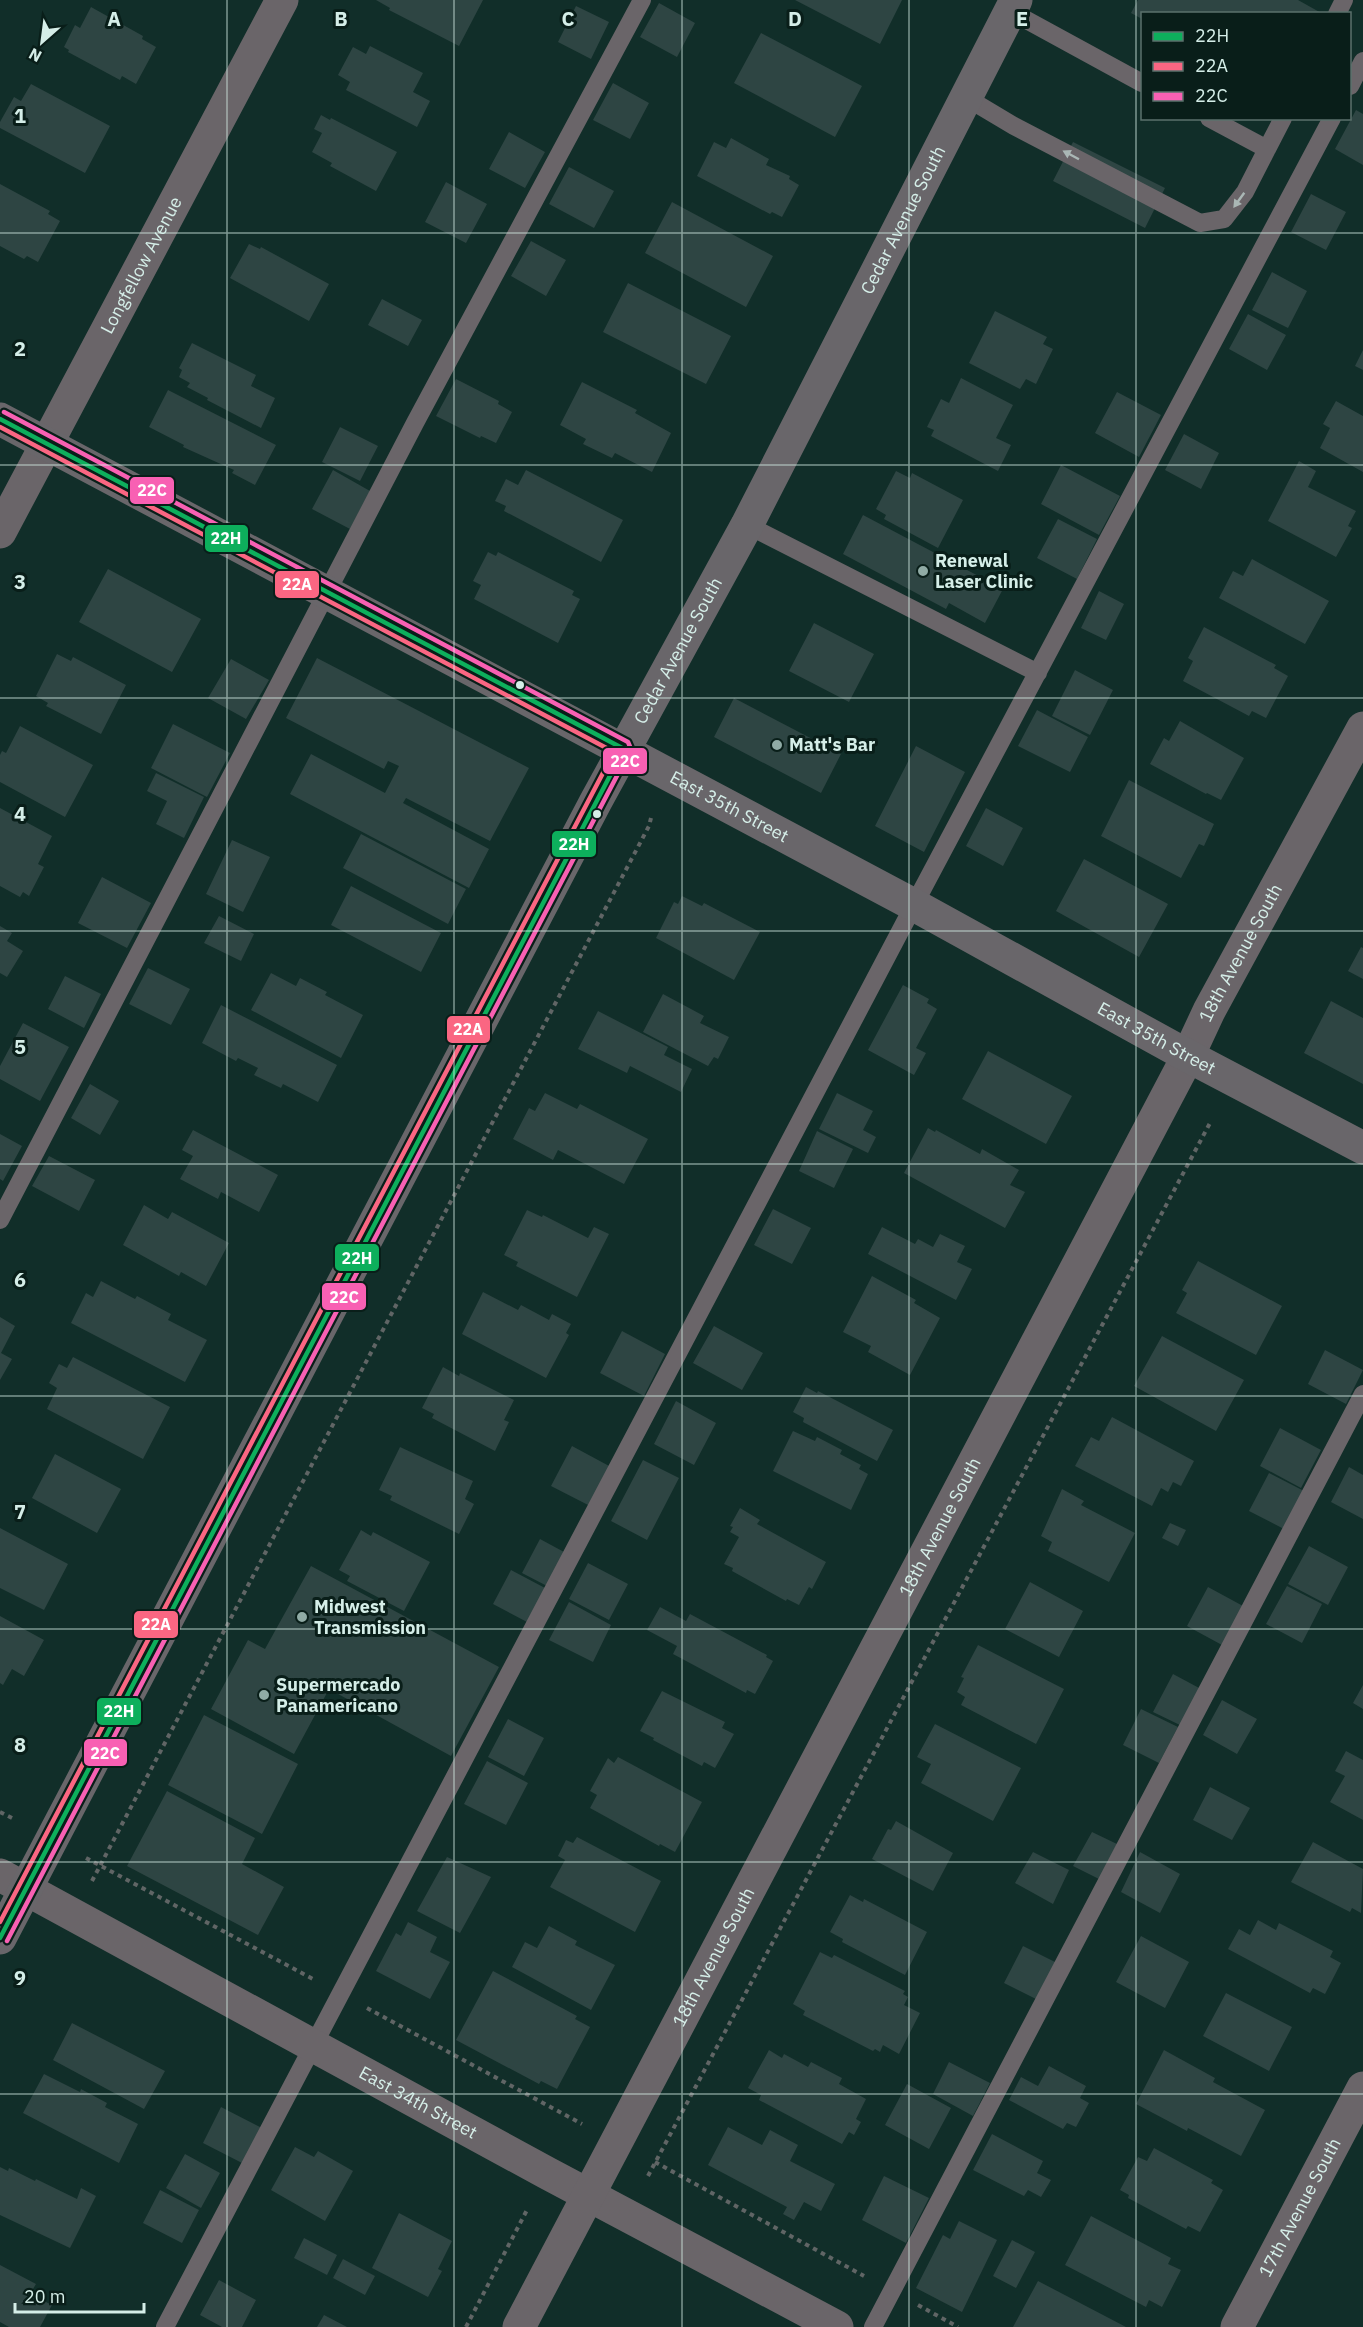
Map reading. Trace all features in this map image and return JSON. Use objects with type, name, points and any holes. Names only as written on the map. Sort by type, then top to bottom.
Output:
[{"type":"main road","name":"Cedar Avenue South","points":[[0,1938],[12,1882],[747,525],[1013,6]]},
{"type":"main road","name":"East 35th Street","points":[[0,418],[914,904],[1188,1056],[1363,1148]]},
{"type":"street","name":"Longfellow Avenue","points":[[0,532],[282,0]]},
{"type":"street","name":"18th Avenue South","points":[[519,2327],[1188,1056],[1209,1011],[1363,728]]},
{"type":"street","name":"East 34th Street","points":[[12,1882],[588,2195],[837,2327]]},
{"type":"street","name":"17th Avenue South","points":[[1237,2327],[1363,2088]]},
{"type":"lane","points":[[0,1220],[327,592],[642,0]]},
{"type":"lane","points":[[1013,6],[1059,40],[1141,82]]},
{"type":"lane","points":[[1351,84],[1363,61]]},
{"type":"lane","points":[[967,98],[1014,126],[1200,223],[1224,219],[1245,192],[1282,120]]},
{"type":"lane","points":[[1213,120],[1268,149]]},
{"type":"lane","points":[[165,2327],[914,904],[1331,120]]},
{"type":"lane","points":[[747,525],[1038,673]]},
{"type":"lane","points":[[873,2327],[1363,1394]]},
{"type":"path","points":[[89,1887],[649,826],[651,818]]},
{"type":"path","points":[[648,2176],[1210,1123]]},
{"type":"path","points":[[0,1812],[12,1818]]},
{"type":"path","points":[[646,2158],[958,2327]]},
{"type":"path","points":[[466,2327],[528,2208]]},
{"type":"building","points":[[376,0],[483,0],[459,46],[389,10],[390,8]]},
{"type":"building","points":[[795,0],[902,0],[880,44]]},
{"type":"building","points":[[1138,0],[1298,0],[1319,12],[1141,12],[1141,18],[1131,13]]},
{"type":"building","points":[[659,3],[695,23],[677,57],[640,37]]},
{"type":"building","points":[[576,6],[609,22],[591,59],[558,42]]},
{"type":"building","points":[[91,7],[143,36],[142,39],[156,47],[136,84],[122,76],[120,80],[68,52],[69,50],[64,47],[75,25],[80,28]]},
{"type":"building","points":[[761,33],[862,86],[835,137],[734,83]]},
{"type":"building","points":[[370,46],[423,73],[413,92],[430,101],[417,127],[346,90],[350,82],[338,75],[353,47],[366,54]]},
{"type":"building","points":[[613,83],[649,103],[630,139],[593,120]]},
{"type":"building","points":[[31,84],[110,126],[85,173],[0,128],[0,122],[14,97],[21,101]]},
{"type":"building","points":[[1356,110],[1363,114],[1363,165],[1335,149]]},
{"type":"building","points":[[321,115],[397,152],[376,191],[330,166],[332,163],[312,152],[322,133],[314,129]]},
{"type":"building","points":[[509,132],[545,152],[525,188],[489,169]]},
{"type":"building","points":[[731,138],[769,159],[766,165],[790,176],[789,179],[799,185],[782,217],[772,212],[770,214],[697,176],[714,142],[726,148]]},
{"type":"building","points":[[1073,142],[1165,188],[1145,228],[1053,181]]},
{"type":"building","points":[[569,167],[614,191],[594,228],[549,204]]},
{"type":"building","points":[[446,182],[487,204],[466,243],[425,222]]},
{"type":"building","points":[[0,184],[50,211],[48,214],[60,221],[38,262],[27,256],[24,259],[0,246]]},
{"type":"building","points":[[1311,194],[1346,212],[1326,250],[1291,232]]},
{"type":"building","points":[[672,202],[773,256],[746,307],[645,253]]},
{"type":"building","points":[[531,241],[566,260],[546,296],[511,276]]},
{"type":"building","points":[[249,244],[260,249],[261,247],[329,284],[309,321],[230,278]]},
{"type":"building","points":[[1272,272],[1307,291],[1288,328],[1252,310]]},
{"type":"building","points":[[628,283],[731,336],[706,384],[603,332]]},
{"type":"building","points":[[382,299],[422,320],[408,346],[368,325]]},
{"type":"building","points":[[995,311],[1047,337],[1043,344],[1053,349],[1036,384],[1026,379],[1020,389],[969,363]]},
{"type":"building","points":[[1248,314],[1286,335],[1267,370],[1229,349]]},
{"type":"building","points":[[192,343],[256,375],[251,386],[275,398],[261,428],[187,387],[190,383],[179,377],[182,370],[179,368]]},
{"type":"building","points":[[1363,350],[1363,370],[1355,366]]},
{"type":"building","points":[[961,378],[1013,405],[996,438],[1011,445],[998,471],[931,436],[934,430],[927,427],[941,399],[949,403]]},
{"type":"building","points":[[456,379],[499,401],[498,404],[512,412],[496,443],[481,436],[480,438],[436,416]]},
{"type":"building","points":[[582,382],[637,410],[635,413],[671,433],[652,472],[615,453],[612,458],[583,444],[586,439],[560,425]]},
{"type":"building","points":[[168,390],[276,445],[255,485],[232,473],[234,470],[183,447],[184,445],[149,427]]},
{"type":"building","points":[[1117,392],[1161,415],[1139,457],[1095,433]]},
{"type":"building","points":[[1336,401],[1363,416],[1363,472],[1320,448],[1330,428],[1323,424]]},
{"type":"building","points":[[340,427],[378,446],[360,481],[322,462]]},
{"type":"building","points":[[1184,434],[1219,453],[1201,489],[1165,470]]},
{"type":"building","points":[[1299,461],[1316,471],[1308,487],[1356,511],[1348,526],[1352,528],[1336,557],[1268,521]]},
{"type":"building","points":[[1061,465],[1120,496],[1099,535],[1041,504]]},
{"type":"building","points":[[333,470],[370,491],[350,529],[312,509]]},
{"type":"building","points":[[526,470],[623,520],[601,562],[504,511],[506,506],[495,501],[506,479],[518,485]]},
{"type":"building","points":[[896,471],[910,478],[912,473],[963,500],[938,548],[884,519],[886,515],[876,509]]},
{"type":"building","name":"Renewal Laser Clinic","points":[[863,515],[1003,589],[985,623],[949,603],[946,609],[843,554]]},
{"type":"building","points":[[1058,519],[1097,539],[1077,579],[1037,558]]},
{"type":"building","points":[[488,552],[496,556],[498,552],[574,591],[572,595],[580,599],[558,643],[474,599],[481,585],[473,581]]},
{"type":"building","points":[[1252,559],[1329,601],[1305,644],[1219,598],[1233,571],[1243,576]]},
{"type":"building","points":[[108,569],[201,619],[172,672],[79,622]]},
{"type":"building","points":[[1099,591],[1124,604],[1106,640],[1081,628]]},
{"type":"building","points":[[814,623],[874,654],[849,702],[789,671]]},
{"type":"building","points":[[1204,627],[1276,665],[1274,668],[1288,676],[1266,718],[1252,711],[1249,716],[1183,681],[1193,661],[1188,658]]},
{"type":"building","points":[[57,654],[71,661],[73,657],[126,685],[101,734],[46,706],[48,703],[36,696]]},
{"type":"building","points":[[317,658],[529,768],[490,841],[406,798],[403,803],[489,849],[469,888],[290,794],[311,754],[385,793],[399,766],[388,761],[384,769],[286,718]]},
{"type":"building","points":[[231,659],[269,680],[246,719],[208,698]]},
{"type":"building","points":[[1075,670],[1113,690],[1090,735],[1052,716]]},
{"type":"building","name":"Matt's Bar","points":[[734,698],[841,754],[821,793],[714,737]]},
{"type":"building","points":[[1037,710],[1088,737],[1070,772],[1018,746]]},
{"type":"building","points":[[1180,721],[1244,758],[1221,800],[1150,764],[1164,738],[1169,741]]},
{"type":"building","points":[[173,724],[230,753],[207,797],[151,768]]},
{"type":"building","points":[[20,726],[93,765],[65,817],[0,782],[0,755],[2,751],[6,753]]},
{"type":"building","points":[[916,746],[965,772],[924,852],[875,826]]},
{"type":"building","points":[[156,773],[204,797],[184,838],[156,824],[167,801],[147,791]]},
{"type":"building","points":[[1129,780],[1214,824],[1204,846],[1199,844],[1181,878],[1101,836]]},
{"type":"building","points":[[0,808],[52,836],[38,864],[44,867],[29,896],[23,892],[20,897],[0,886]]},
{"type":"building","points":[[986,808],[1023,828],[1003,866],[966,846]]},
{"type":"building","points":[[361,834],[466,889],[448,924],[343,868]]},
{"type":"building","points":[[232,840],[270,857],[243,912],[206,894]]},
{"type":"building","points":[[1084,859],[1168,904],[1139,957],[1056,911]]},
{"type":"building","points":[[102,877],[151,903],[127,948],[78,923]]},
{"type":"building","points":[[351,886],[441,933],[421,972],[331,925]]},
{"type":"building","points":[[682,896],[702,906],[704,903],[760,932],[734,980],[656,938],[674,902],[678,904]]},
{"type":"building","points":[[219,916],[254,934],[241,961],[204,943]]},
{"type":"building","points":[[0,926],[12,933],[7,941],[23,951],[7,977],[0,973]]},
{"type":"building","points":[[1361,947],[1363,948],[1363,979],[1348,971]]},
{"type":"building","points":[[148,968],[190,989],[171,1025],[129,1004]]},
{"type":"building","points":[[271,973],[296,986],[300,978],[327,992],[325,995],[363,1015],[341,1058],[251,1010]]},
{"type":"building","points":[[65,976],[101,994],[84,1028],[48,1009]]},
{"type":"building","points":[[903,985],[929,999],[927,1003],[937,1009],[916,1048],[926,1053],[914,1075],[868,1050]]},
{"type":"building","points":[[663,994],[704,1016],[700,1023],[729,1037],[718,1059],[714,1057],[708,1066],[643,1032]]},
{"type":"building","points":[[1331,1001],[1363,1018],[1363,1084],[1304,1053]]},
{"type":"building","points":[[221,1005],[337,1065],[318,1102],[283,1084],[281,1088],[254,1075],[258,1068],[238,1058],[236,1061],[202,1043]]},
{"type":"building","points":[[598,1011],[668,1047],[664,1055],[692,1069],[681,1092],[630,1066],[627,1073],[578,1049]]},
{"type":"building","points":[[23,1023],[69,1047],[40,1101],[0,1079],[0,1066]]},
{"type":"building","points":[[988,1051],[1072,1096],[1046,1144],[962,1099]]},
{"type":"building","points":[[90,1084],[119,1101],[100,1135],[71,1118]]},
{"type":"building","points":[[545,1093],[577,1109],[580,1104],[648,1139],[624,1184],[558,1150],[553,1160],[513,1139],[529,1108],[535,1111]]},
{"type":"building","points":[[837,1093],[873,1111],[863,1130],[876,1137],[868,1153],[819,1129]]},
{"type":"building","points":[[928,1128],[980,1154],[982,1149],[1019,1170],[1010,1185],[1025,1192],[1005,1228],[904,1173]]},
{"type":"building","points":[[193,1130],[278,1175],[259,1212],[221,1192],[218,1199],[180,1179],[193,1156],[182,1150]]},
{"type":"building","points":[[817,1131],[853,1149],[834,1188],[799,1171]]},
{"type":"building","points":[[0,1134],[22,1146],[3,1181],[0,1179]]},
{"type":"building","points":[[49,1156],[95,1180],[79,1211],[32,1186]]},
{"type":"building","points":[[144,1205],[168,1219],[172,1212],[229,1243],[206,1286],[181,1272],[179,1276],[123,1245]]},
{"type":"building","points":[[773,1209],[811,1228],[792,1264],[754,1245]]},
{"type":"building","points":[[527,1210],[542,1217],[543,1215],[588,1238],[594,1227],[609,1234],[577,1297],[516,1266],[518,1262],[504,1255]]},
{"type":"building","points":[[882,1227],[915,1244],[918,1239],[933,1247],[940,1234],[965,1246],[957,1262],[972,1269],[956,1300],[868,1254]]},
{"type":"building","points":[[1198,1261],[1282,1306],[1256,1355],[1176,1313],[1187,1293],[1182,1290]]},
{"type":"building","points":[[872,1276],[916,1300],[914,1303],[940,1318],[910,1375],[868,1352],[871,1346],[843,1332]]},
{"type":"building","points":[[101,1281],[171,1314],[168,1320],[207,1340],[185,1382],[71,1323],[86,1293],[93,1297]]},
{"type":"building","points":[[483,1292],[518,1310],[521,1305],[549,1320],[552,1314],[571,1324],[566,1333],[569,1335],[546,1378],[462,1334]]},
{"type":"building","points":[[0,1317],[15,1326],[1,1353],[12,1359],[0,1380]]},
{"type":"building","points":[[714,1326],[763,1353],[742,1390],[693,1363]]},
{"type":"building","points":[[622,1331],[665,1354],[644,1396],[600,1373]]},
{"type":"building","points":[[1162,1336],[1244,1380],[1216,1431],[1134,1386]]},
{"type":"building","points":[[1325,1350],[1363,1370],[1346,1404],[1308,1384]]},
{"type":"building","points":[[73,1357],[170,1407],[143,1459],[47,1409],[57,1388],[49,1383],[59,1364],[67,1368]]},
{"type":"building","points":[[443,1367],[514,1400],[504,1420],[509,1422],[495,1451],[432,1418],[434,1414],[422,1408]]},
{"type":"building","points":[[806,1387],[893,1430],[877,1461],[803,1422],[804,1418],[793,1412]]},
{"type":"building","points":[[676,1401],[716,1423],[694,1465],[654,1444]]},
{"type":"building","points":[[1112,1417],[1194,1461],[1181,1486],[1173,1482],[1168,1492],[1161,1488],[1152,1506],[1075,1466],[1091,1437],[1099,1441]]},
{"type":"building","points":[[1280,1428],[1321,1450],[1301,1488],[1260,1466]]},
{"type":"building","points":[[793,1431],[815,1441],[817,1437],[842,1450],[840,1454],[861,1465],[859,1469],[868,1474],[851,1510],[773,1471]]},
{"type":"building","points":[[572,1446],[611,1467],[590,1506],[551,1486]]},
{"type":"building","points":[[400,1447],[473,1481],[465,1499],[474,1504],[459,1534],[390,1500],[392,1496],[379,1490]]},
{"type":"building","points":[[55,1454],[121,1489],[97,1533],[32,1498]]},
{"type":"building","points":[[643,1460],[679,1478],[647,1540],[611,1521]]},
{"type":"building","points":[[1349,1467],[1363,1475],[1363,1519],[1331,1502]]},
{"type":"building","points":[[1269,1473],[1304,1491],[1284,1529],[1249,1511]]},
{"type":"building","points":[[1062,1489],[1084,1501],[1081,1505],[1135,1533],[1109,1582],[1048,1551],[1052,1542],[1041,1536]]},
{"type":"building","points":[[740,1508],[760,1520],[757,1524],[826,1562],[812,1589],[809,1587],[799,1605],[787,1599],[786,1601],[732,1571],[733,1568],[724,1564],[739,1537],[730,1532],[733,1527],[730,1526]]},
{"type":"building","points":[[1170,1523],[1186,1530],[1178,1546],[1162,1538]]},
{"type":"building","points":[[0,1528],[68,1564],[44,1610],[0,1588]]},
{"type":"building","points":[[361,1530],[371,1536],[373,1532],[430,1562],[404,1611],[347,1581],[350,1576],[339,1570]]},
{"type":"building","points":[[540,1539],[564,1552],[547,1586],[522,1573]]},
{"type":"building","points":[[1309,1546],[1348,1567],[1328,1605],[1288,1584]]},
{"type":"building","points":[[588,1563],[628,1584],[609,1620],[569,1599]]},
{"type":"building","points":[[311,1566],[499,1667],[451,1756],[329,1689],[294,1754],[211,1709],[248,1640],[265,1649]]},
{"type":"building","points":[[511,1570],[545,1588],[527,1622],[493,1604]]},
{"type":"building","points":[[1030,1582],[1083,1611],[1059,1657],[1005,1629]]},
{"type":"building","points":[[1287,1586],[1322,1604],[1302,1643],[1266,1624]]},
{"type":"building","points":[[1208,1587],[1243,1606],[1222,1645],[1187,1626]]},
{"type":"building","points":[[569,1602],[611,1625],[593,1662],[549,1640]]},
{"type":"building","points":[[660,1607],[686,1621],[690,1614],[767,1655],[766,1657],[773,1661],[755,1694],[747,1690],[746,1693],[673,1654],[677,1646],[647,1630]]},
{"type":"building","points":[[0,1616],[44,1640],[24,1676],[12,1669],[3,1685],[0,1683]]},
{"type":"building","points":[[978,1645],[1064,1689],[1036,1744],[961,1705],[965,1697],[957,1692],[964,1678],[961,1677]]},
{"type":"building","points":[[1173,1674],[1201,1689],[1182,1726],[1153,1712]]},
{"type":"building","points":[[1363,1685],[1363,1709],[1353,1703]]},
{"type":"building","points":[[662,1691],[725,1722],[722,1728],[734,1734],[715,1768],[704,1762],[702,1766],[640,1731]]},
{"type":"building","points":[[1222,1700],[1257,1719],[1237,1754],[1203,1735]]},
{"type":"building","points":[[1141,1709],[1178,1727],[1159,1763],[1123,1745]]},
{"type":"building","points":[[204,1715],[298,1764],[262,1834],[168,1785]]},
{"type":"building","points":[[508,1719],[544,1738],[524,1776],[488,1757]]},
{"type":"building","points":[[935,1724],[1021,1768],[993,1821],[921,1783],[931,1764],[917,1757]]},
{"type":"building","points":[[1346,1751],[1363,1760],[1363,1820],[1330,1802],[1345,1776],[1335,1771]]},
{"type":"building","points":[[618,1757],[702,1802],[675,1852],[660,1844],[659,1846],[590,1808],[597,1795],[590,1791],[608,1758],[614,1763]]},
{"type":"building","points":[[487,1761],[528,1783],[506,1825],[464,1804]]},
{"type":"building","points":[[1210,1787],[1250,1808],[1232,1840],[1193,1820]]},
{"type":"building","points":[[167,1791],[255,1838],[242,1864],[284,1887],[258,1935],[127,1866]]},
{"type":"building","points":[[896,1821],[953,1853],[933,1891],[872,1859],[888,1829],[891,1830]]},
{"type":"building","points":[[1092,1832],[1117,1844],[1099,1879],[1073,1866]]},
{"type":"building","points":[[577,1837],[661,1881],[635,1932],[550,1887],[565,1860],[558,1856],[566,1840],[573,1843]]},
{"type":"building","points":[[1313,1842],[1363,1869],[1361,1913],[1352,1908],[1350,1912],[1291,1882]]},
{"type":"building","points":[[1033,1852],[1069,1870],[1053,1904],[1015,1883]]},
{"type":"building","points":[[1140,1852],[1180,1874],[1160,1913],[1121,1892]]},
{"type":"building","points":[[447,1857],[491,1877],[460,1933],[417,1911]]},
{"type":"building","points":[[850,1895],[863,1902],[864,1899],[927,1932],[905,1975],[842,1942],[843,1939],[830,1932]]},
{"type":"building","points":[[1258,1920],[1276,1930],[1279,1923],[1333,1951],[1330,1957],[1341,1963],[1325,1994],[1313,1988],[1310,1993],[1228,1949],[1239,1929],[1250,1935]]},
{"type":"building","points":[[408,1922],[437,1937],[430,1952],[450,1962],[430,1999],[376,1971],[396,1933],[401,1936]]},
{"type":"building","points":[[549,1926],[577,1941],[575,1945],[615,1965],[591,2010],[512,1967],[525,1942],[537,1948]]},
{"type":"building","points":[[1141,1936],[1189,1962],[1165,2008],[1116,1982]]},
{"type":"building","points":[[1023,1946],[1057,1963],[1038,2000],[1004,1983]]},
{"type":"building","points":[[820,1952],[832,1958],[834,1955],[905,1991],[903,1994],[908,1997],[904,2005],[920,2013],[899,2054],[883,2045],[880,2052],[875,2049],[873,2051],[803,2015],[805,2011],[793,2004]]},
{"type":"building","points":[[493,1971],[577,2016],[575,2019],[590,2027],[557,2089],[541,2081],[539,2084],[456,2040]]},
{"type":"building","points":[[1226,1993],[1292,2027],[1269,2071],[1203,2036]]},
{"type":"building","points":[[72,2023],[165,2071],[144,2109],[53,2060]]},
{"type":"building","points":[[769,2050],[782,2058],[784,2054],[808,2067],[811,2062],[842,2078],[839,2084],[866,2099],[856,2119],[861,2122],[854,2135],[849,2132],[842,2144],[759,2100],[761,2095],[748,2088]]},
{"type":"building","points":[[1164,2050],[1215,2078],[1213,2082],[1265,2110],[1241,2156],[1136,2104]]},
{"type":"building","points":[[949,2062],[990,2083],[973,2116],[933,2094]]},
{"type":"building","points":[[1049,2066],[1086,2086],[1080,2098],[1089,2103],[1076,2127],[1067,2123],[1063,2129],[1009,2100],[1021,2077],[1038,2086]]},
{"type":"building","points":[[44,2074],[80,2092],[81,2089],[107,2103],[105,2107],[138,2124],[119,2163],[23,2113]]},
{"type":"building","points":[[907,2084],[951,2108],[929,2149],[885,2125]]},
{"type":"building","points":[[221,2107],[262,2128],[244,2164],[203,2143]]},
{"type":"building","points":[[728,2127],[762,2145],[770,2130],[798,2145],[790,2161],[835,2184],[821,2211],[804,2202],[794,2220],[783,2214],[787,2207],[708,2165]]},
{"type":"building","points":[[992,2134],[1043,2161],[1037,2173],[1051,2180],[1041,2197],[1028,2190],[1024,2196],[973,2170]]},
{"type":"building","points":[[295,2147],[314,2157],[318,2151],[353,2171],[325,2221],[271,2190]]},
{"type":"building","points":[[1154,2148],[1213,2180],[1211,2183],[1223,2190],[1200,2232],[1188,2226],[1186,2229],[1128,2198],[1129,2195],[1120,2190],[1138,2157],[1147,2161]]},
{"type":"building","points":[[185,2154],[220,2173],[201,2208],[166,2188]]},
{"type":"building","points":[[0,2167],[8,2171],[9,2168],[35,2181],[36,2179],[77,2199],[81,2188],[96,2196],[70,2248],[0,2215]]},
{"type":"building","points":[[884,2176],[929,2198],[906,2243],[862,2220]]},
{"type":"building","points":[[160,2190],[199,2210],[182,2243],[143,2223]]},
{"type":"building","points":[[399,2213],[452,2241],[438,2269],[442,2271],[428,2297],[372,2268]]},
{"type":"building","points":[[1091,2216],[1171,2258],[1168,2264],[1181,2270],[1162,2307],[1149,2300],[1146,2307],[1065,2265]]},
{"type":"building","points":[[959,2221],[997,2240],[962,2312],[916,2288],[943,2235],[950,2239]]},
{"type":"building","points":[[304,2238],[337,2255],[327,2275],[294,2258]]},
{"type":"building","points":[[1012,2240],[1035,2252],[1016,2288],[993,2276]]},
{"type":"building","points":[[343,2259],[375,2276],[365,2295],[333,2278]]},
{"type":"building","points":[[0,2265],[36,2284],[30,2294],[52,2305],[40,2327],[9,2327],[0,2322]]},
{"type":"building","points":[[219,2280],[256,2300],[242,2327],[222,2327],[200,2315]]},
{"type":"building","points":[[1038,2281],[1126,2327],[1013,2327]]},
{"type":"building","points":[[324,2315],[347,2327],[317,2327]]},
{"type":"transit line","name":"22C","points":[[4,412],[628,742],[631,749],[7,1941]]},
{"type":"transit line","name":"22H","points":[[0,419],[624,749],[0,1938]]},
{"type":"transit line","name":"22A","points":[[0,427],[614,752],[0,1922]]},
{"type":"place","name":"Renewal Laser Clinic","points":[[923,571]]},
{"type":"place","name":"Matt's Bar","points":[[777,745]]},
{"type":"place","name":"Midwest Transmission","points":[[302,1617]]},
{"type":"place","name":"Supermercado Panamericano","points":[[264,1695]]}]
